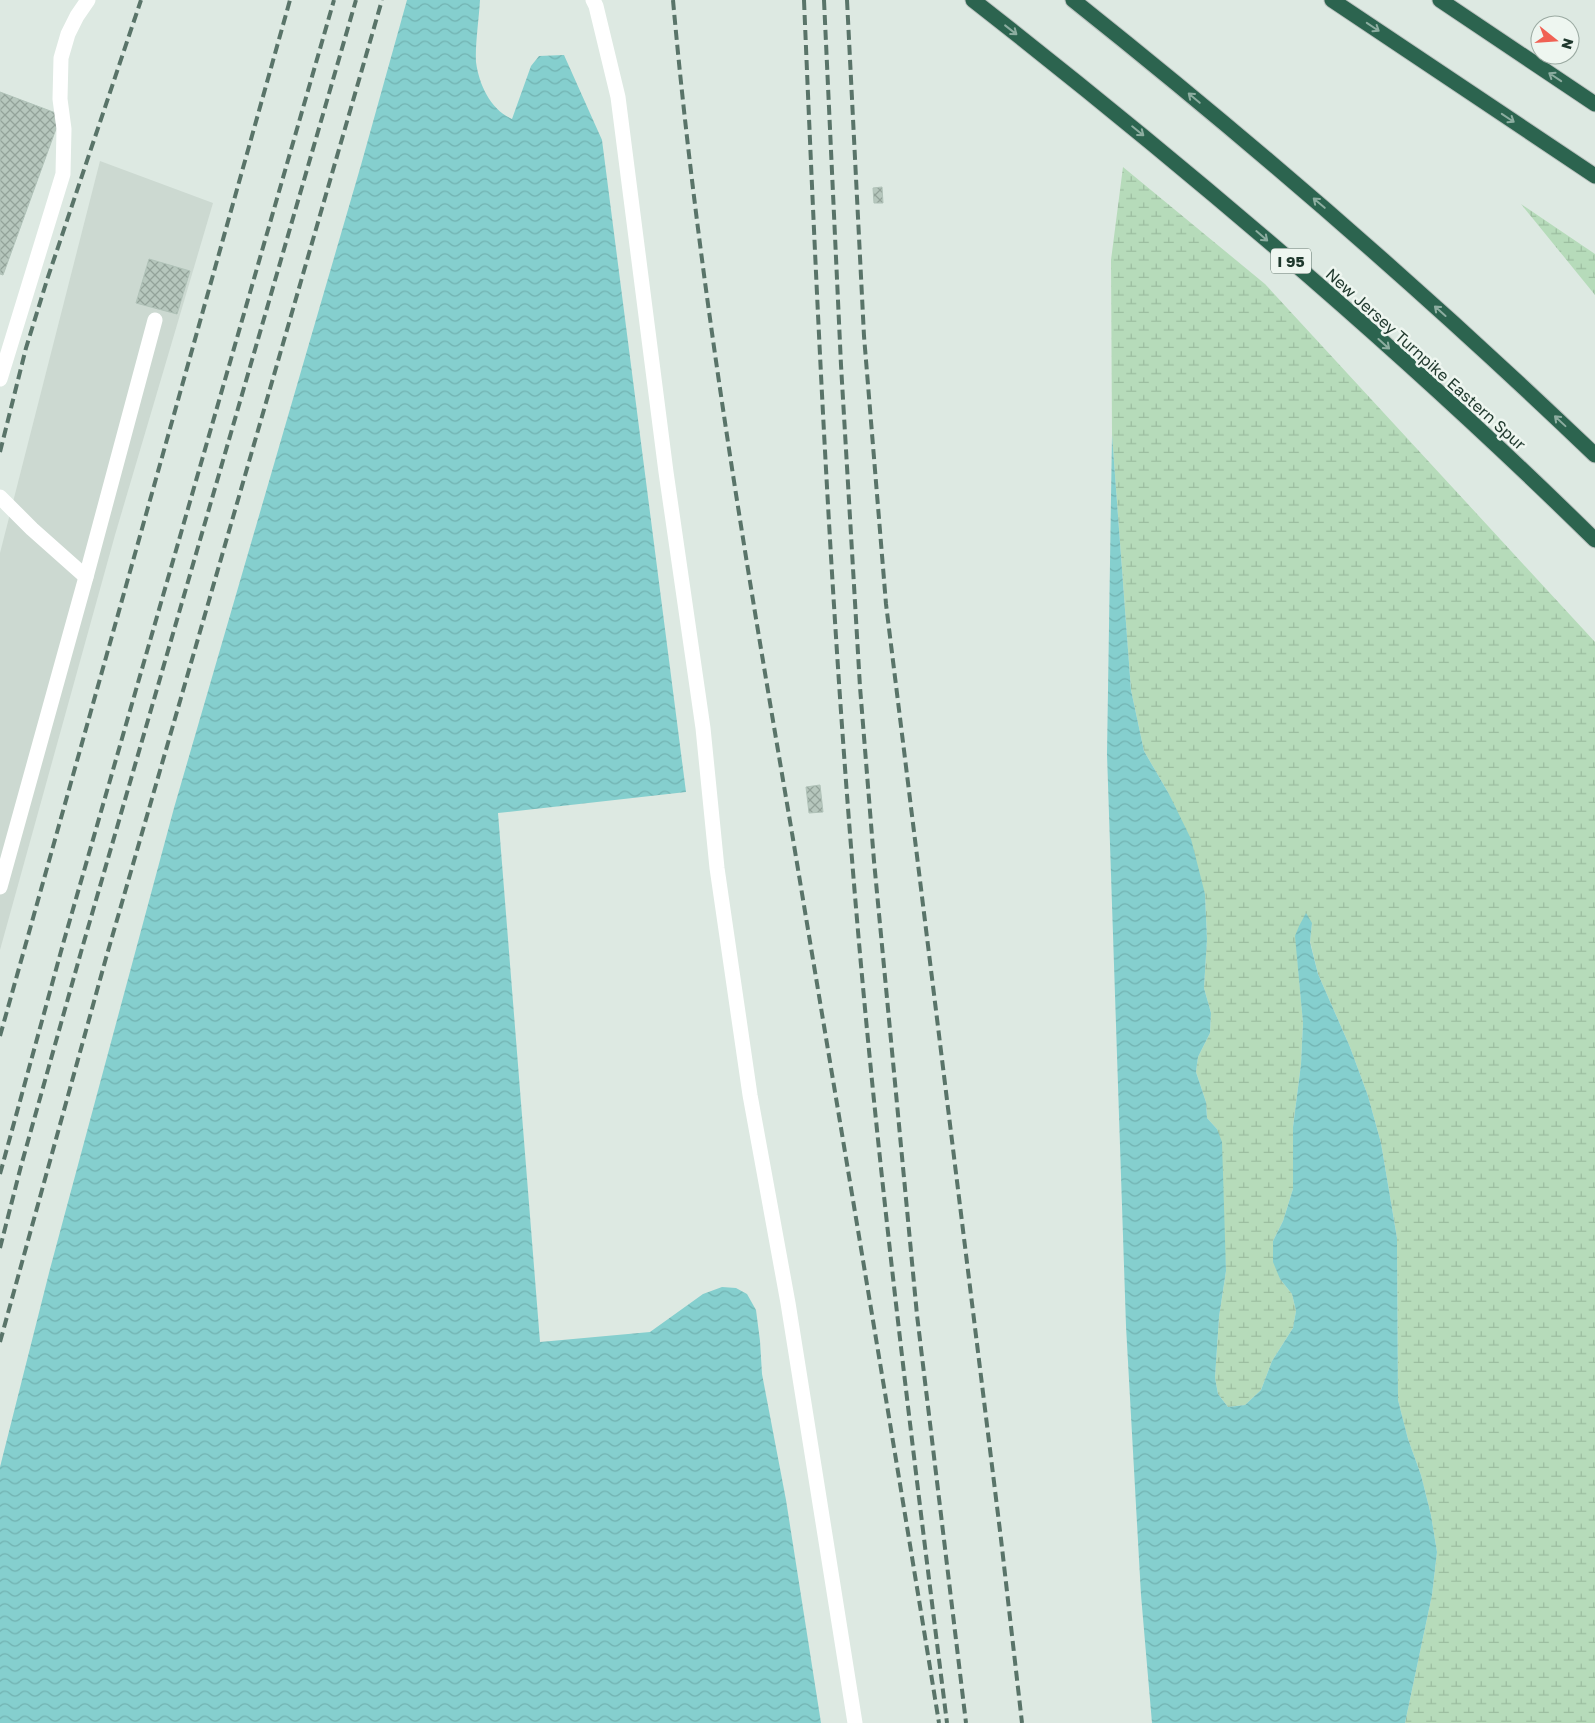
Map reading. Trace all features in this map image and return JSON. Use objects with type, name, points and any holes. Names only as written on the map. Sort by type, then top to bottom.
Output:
[{"type":"highway","name":"New Jersey Turnpike Eastern Spur","points":[[972,0],[1089,91],[1236,213],[1469,420],[1595,540]]},
{"type":"highway","points":[[1073,0],[1190,94],[1339,220],[1476,343],[1595,455]]},
{"type":"highway","points":[[1332,0],[1595,176]]},
{"type":"highway","points":[[1440,0],[1595,104]]},
{"type":"lane","points":[[0,380],[63,174],[64,129],[60,99],[61,58],[68,34],[88,0]]},
{"type":"lane","points":[[592,0],[596,6],[618,97],[666,472],[703,728],[717,868],[732,974],[750,1095],[789,1312],[855,1723]]},
{"type":"lane","points":[[0,888],[156,320]]},
{"type":"lane","points":[[0,497],[32,530],[86,577]]},
{"type":"shaded area","points":[[100,161],[213,203],[115,535],[0,950],[0,553]]},
{"type":"green space","points":[[1123,167],[1265,284],[1595,642],[1595,1723],[1405,1723],[1432,1595],[1437,1552],[1431,1515],[1421,1475],[1408,1439],[1398,1400],[1397,1238],[1381,1143],[1368,1096],[1350,1047],[1318,974],[1310,941],[1312,923],[1297,954],[1303,1023],[1301,1064],[1293,1127],[1293,1189],[1283,1221],[1273,1241],[1280,1279],[1292,1294],[1296,1311],[1293,1328],[1272,1361],[1261,1390],[1245,1405],[1228,1407],[1218,1394],[1215,1378],[1219,1317],[1226,1271],[1217,1129],[1207,1118],[1206,1102],[1196,1072],[1198,1057],[1210,1033],[1211,1013],[1204,988],[1207,939],[1205,894],[1169,794],[1144,751],[1131,690],[1112,435],[1111,260]]},
{"type":"green space","points":[[1521,204],[1595,254],[1595,295]]},
{"type":"water","points":[[407,0],[480,0],[476,62],[480,79],[492,103],[498,110],[512,119],[531,66],[539,56],[564,55],[602,140],[686,792],[498,813],[540,1342],[650,1332],[703,1294],[722,1287],[736,1288],[747,1294],[756,1310],[762,1374],[786,1500],[821,1723],[0,1723],[0,1467],[50,1269],[174,808],[361,165]]},
{"type":"water","points":[[1112,435],[1131,690],[1144,751],[1169,794],[1191,839],[1205,894],[1207,939],[1204,988],[1211,1013],[1210,1033],[1198,1057],[1196,1072],[1206,1102],[1207,1118],[1217,1129],[1222,1142],[1226,1271],[1219,1317],[1215,1378],[1218,1394],[1228,1407],[1245,1405],[1261,1390],[1272,1361],[1293,1328],[1296,1311],[1292,1294],[1280,1279],[1273,1262],[1273,1241],[1283,1221],[1293,1189],[1293,1127],[1301,1064],[1303,1023],[1295,936],[1306,913],[1312,923],[1310,942],[1318,974],[1350,1047],[1368,1096],[1381,1143],[1397,1238],[1398,1400],[1408,1439],[1421,1475],[1431,1515],[1437,1552],[1432,1595],[1405,1723],[1152,1723],[1141,1595],[1126,1326],[1107,754]]},
{"type":"building","points":[[0,92],[61,115],[3,275],[0,274]]},
{"type":"building","points":[[882,187],[883,203],[874,203],[873,188]]},
{"type":"building","points":[[149,259],[190,271],[177,314],[136,303]]},
{"type":"building","points":[[820,785],[823,812],[809,813],[806,787]]},
{"type":"railway","points":[[0,452],[26,348],[47,280],[141,0]]},
{"type":"railway","points":[[0,1036],[290,0]]},
{"type":"railway","points":[[0,1174],[63,944],[334,0]]},
{"type":"railway","points":[[0,1248],[81,952],[356,0]]},
{"type":"railway","points":[[0,1342],[106,958],[382,0]]},
{"type":"railway","points":[[673,0],[683,105],[709,313],[740,521],[939,1723]]},
{"type":"railway","points":[[804,0],[818,323],[830,537],[852,859],[871,1076],[907,1400],[947,1723]]},
{"type":"railway","points":[[824,0],[841,365],[860,687],[874,861],[917,1315],[966,1723]]},
{"type":"railway","points":[[847,0],[864,336],[886,604],[1022,1723]]}]
